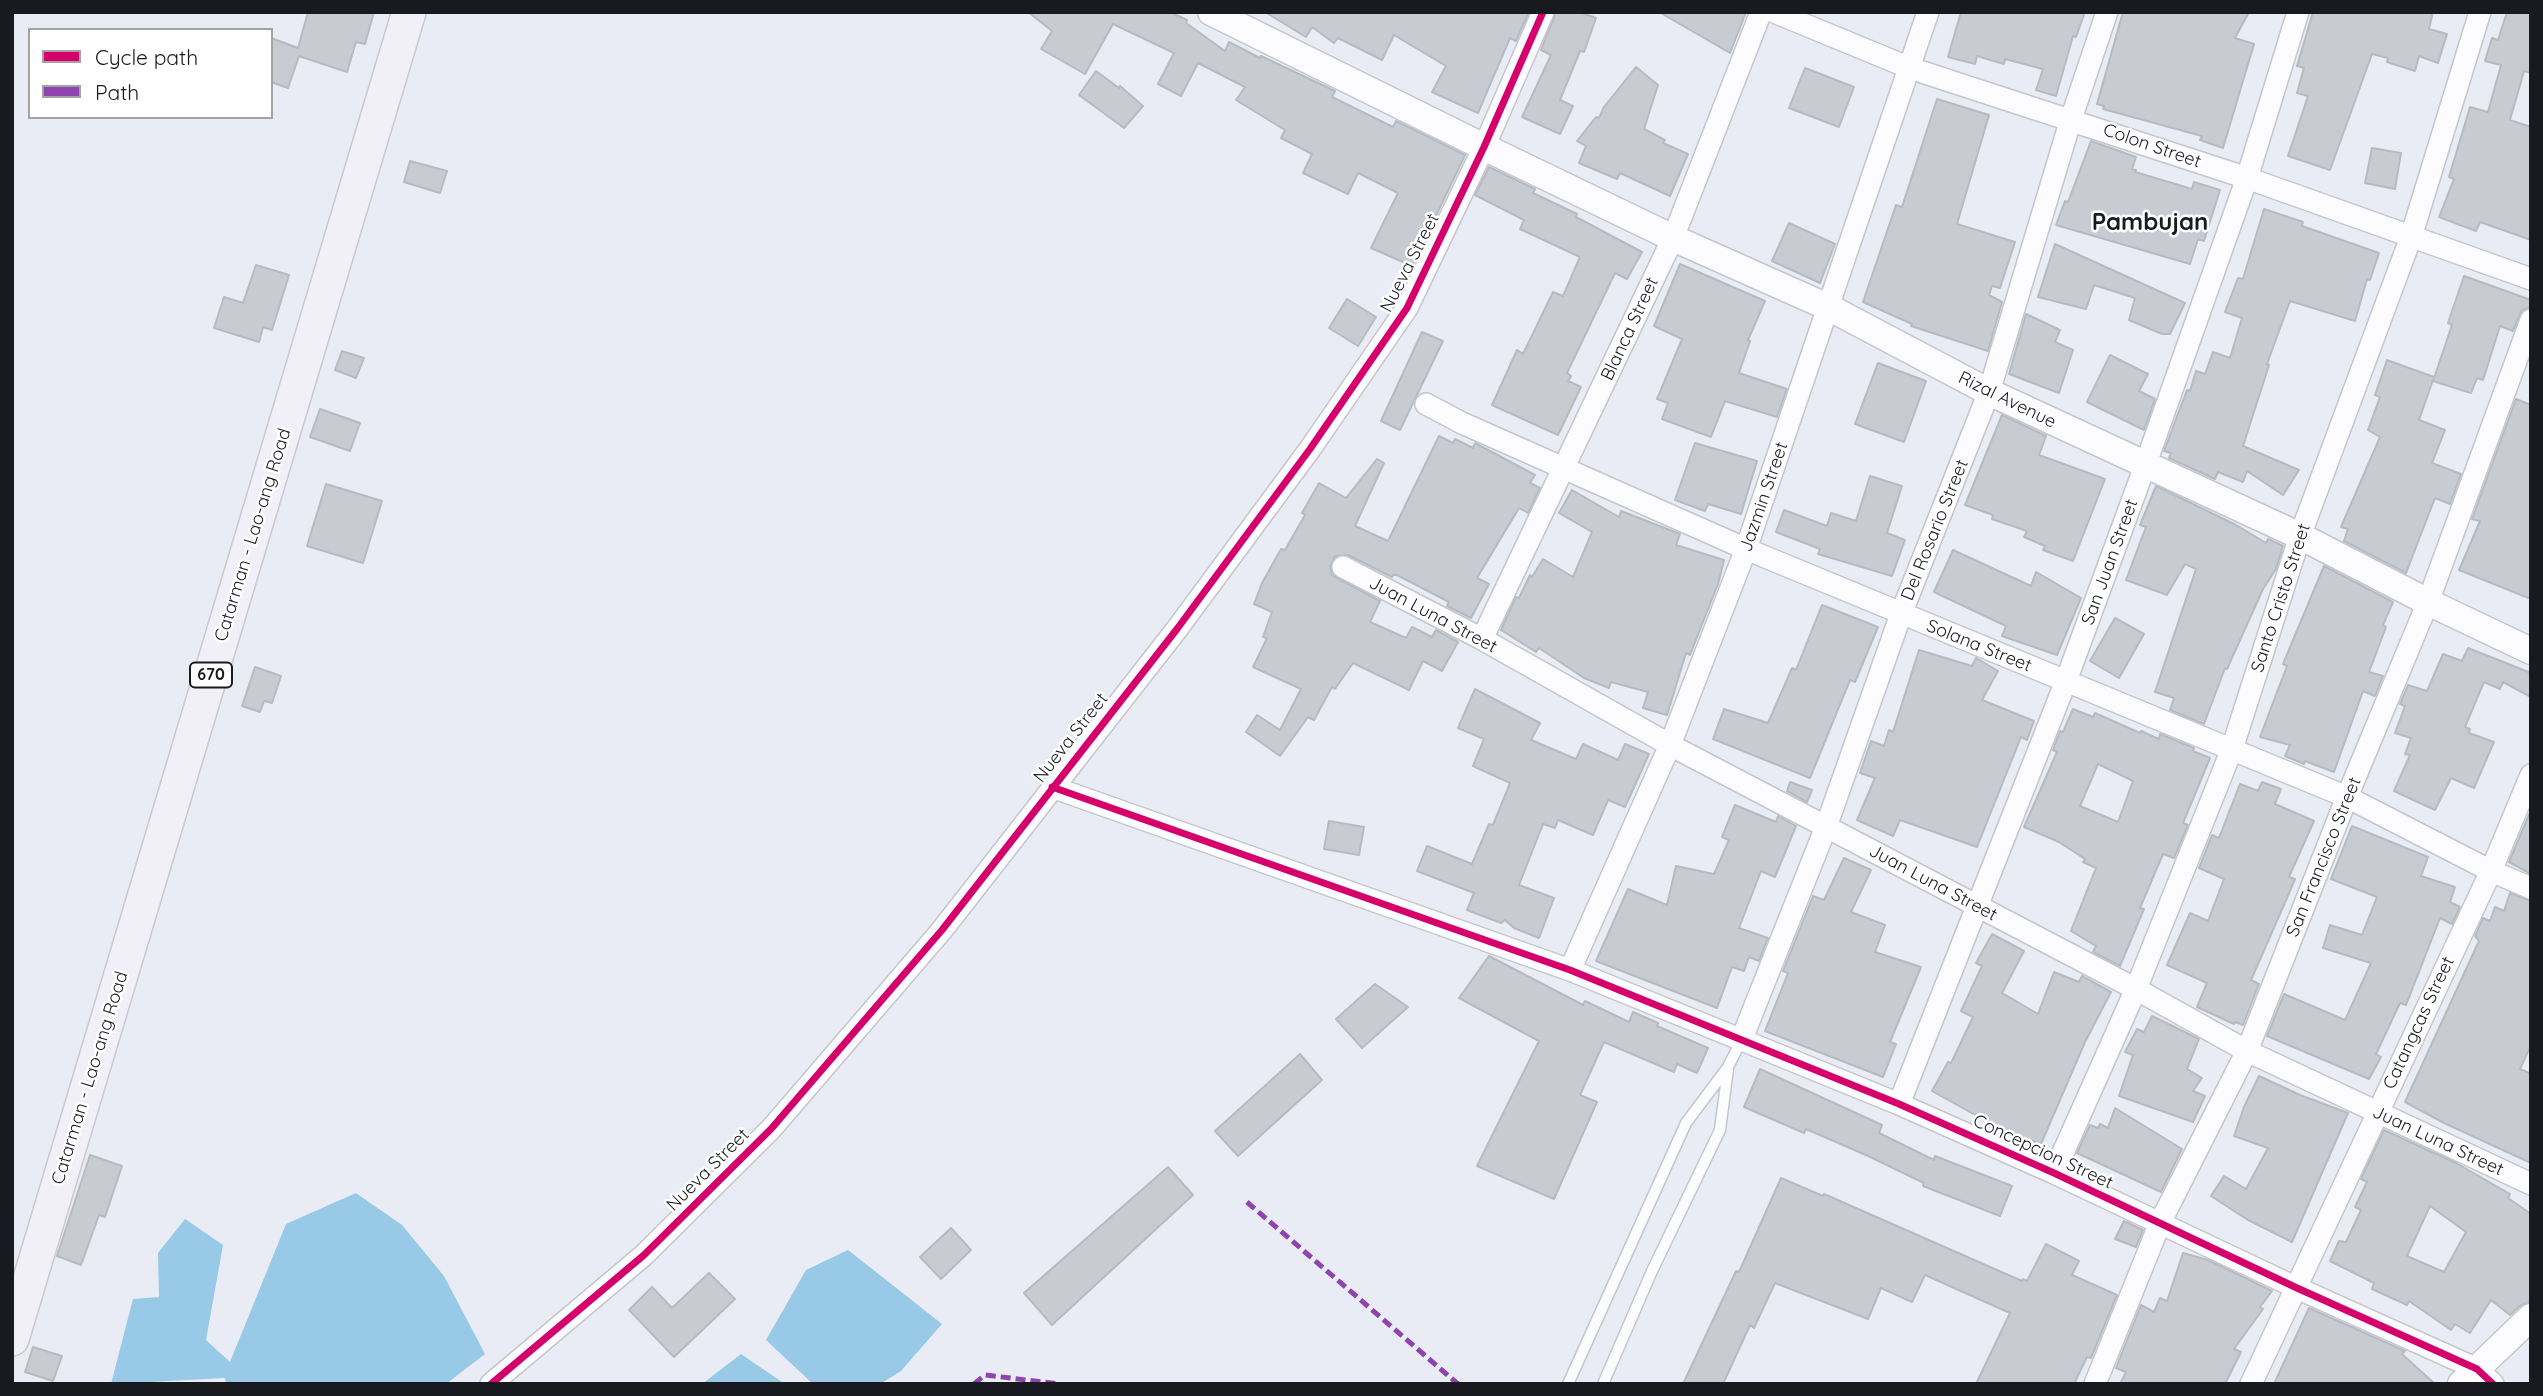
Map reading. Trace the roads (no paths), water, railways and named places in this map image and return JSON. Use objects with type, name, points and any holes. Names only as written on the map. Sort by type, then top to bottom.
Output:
[{"type":"main road","name":"Catarman - Lao-ang Road","points":[[12,1339],[409,12]]},
{"type":"street","name":"Rizal Avenue","points":[[1211,12],[1484,148],[1673,238],[1830,308],[1989,392],[2300,536],[2531,651]]},
{"type":"street","name":"Nueva Street","points":[[491,1384],[645,1255],[771,1129],[942,930],[1177,629],[1310,449],[1407,309],[1484,148],[1543,12]]},
{"type":"street","name":"Blanca Street","points":[[1482,639],[1673,238],[1761,12]]},
{"type":"street","name":"Colon Street","points":[[1774,12],[1910,68],[2247,178],[2531,279]]},
{"type":"street","name":"Jazmin Street","points":[[1570,971],[1670,745],[1746,549],[1830,308],[1928,12]]},
{"type":"street","name":"Del Rosario Street","points":[[1741,1041],[1826,827],[1901,614],[1989,392],[2106,12]]},
{"type":"street","name":"San Juan Street","points":[[1899,1104],[2066,681],[2145,466],[2247,178],[2298,12]]},
{"type":"street","name":"Santo Cristo Street","points":[[2054,1172],[2136,989],[2231,749],[2300,536],[2411,237],[2480,12]]},
{"type":"street","name":"San Francisco Street","points":[[2095,1384],[2160,1223],[2247,1051],[2347,797],[2428,602],[2531,320]]},
{"type":"street","name":"Solana Street","points":[[1426,404],[1564,469],[1746,549],[2347,797],[2491,871],[2531,888]]},
{"type":"street","name":"Juan Luna Street","points":[[1343,567],[1482,639],[1670,745],[2136,989],[2247,1051],[2531,1184]]},
{"type":"street","name":"Catangcas Street","points":[[2251,1384],[2491,871],[2531,775]]},
{"type":"street","name":"Concepcion Street","points":[[1052,787],[1570,971],[1899,1104],[2054,1172],[2297,1288],[2477,1379]]},
{"type":"street","points":[[2477,1379],[2531,1317]]},
{"type":"lane","points":[[1568,1384],[1686,1123],[1728,1067],[1741,1041]]},
{"type":"lane","points":[[1603,1384],[1720,1130],[1728,1067]]},
{"type":"water","points":[[356,1193],[402,1225],[444,1276],[485,1354],[446,1384],[226,1384],[225,1378],[111,1384],[133,1299],[159,1297],[158,1253],[185,1219],[223,1245],[206,1340],[230,1362],[286,1224]]},
{"type":"water","points":[[848,1250],[942,1324],[901,1371],[880,1384],[813,1384],[766,1340],[806,1270]]},
{"type":"water","points":[[741,1354],[785,1384],[702,1384]]},
{"type":"district","name":"Pambujan","points":[[2150,223]]}]
